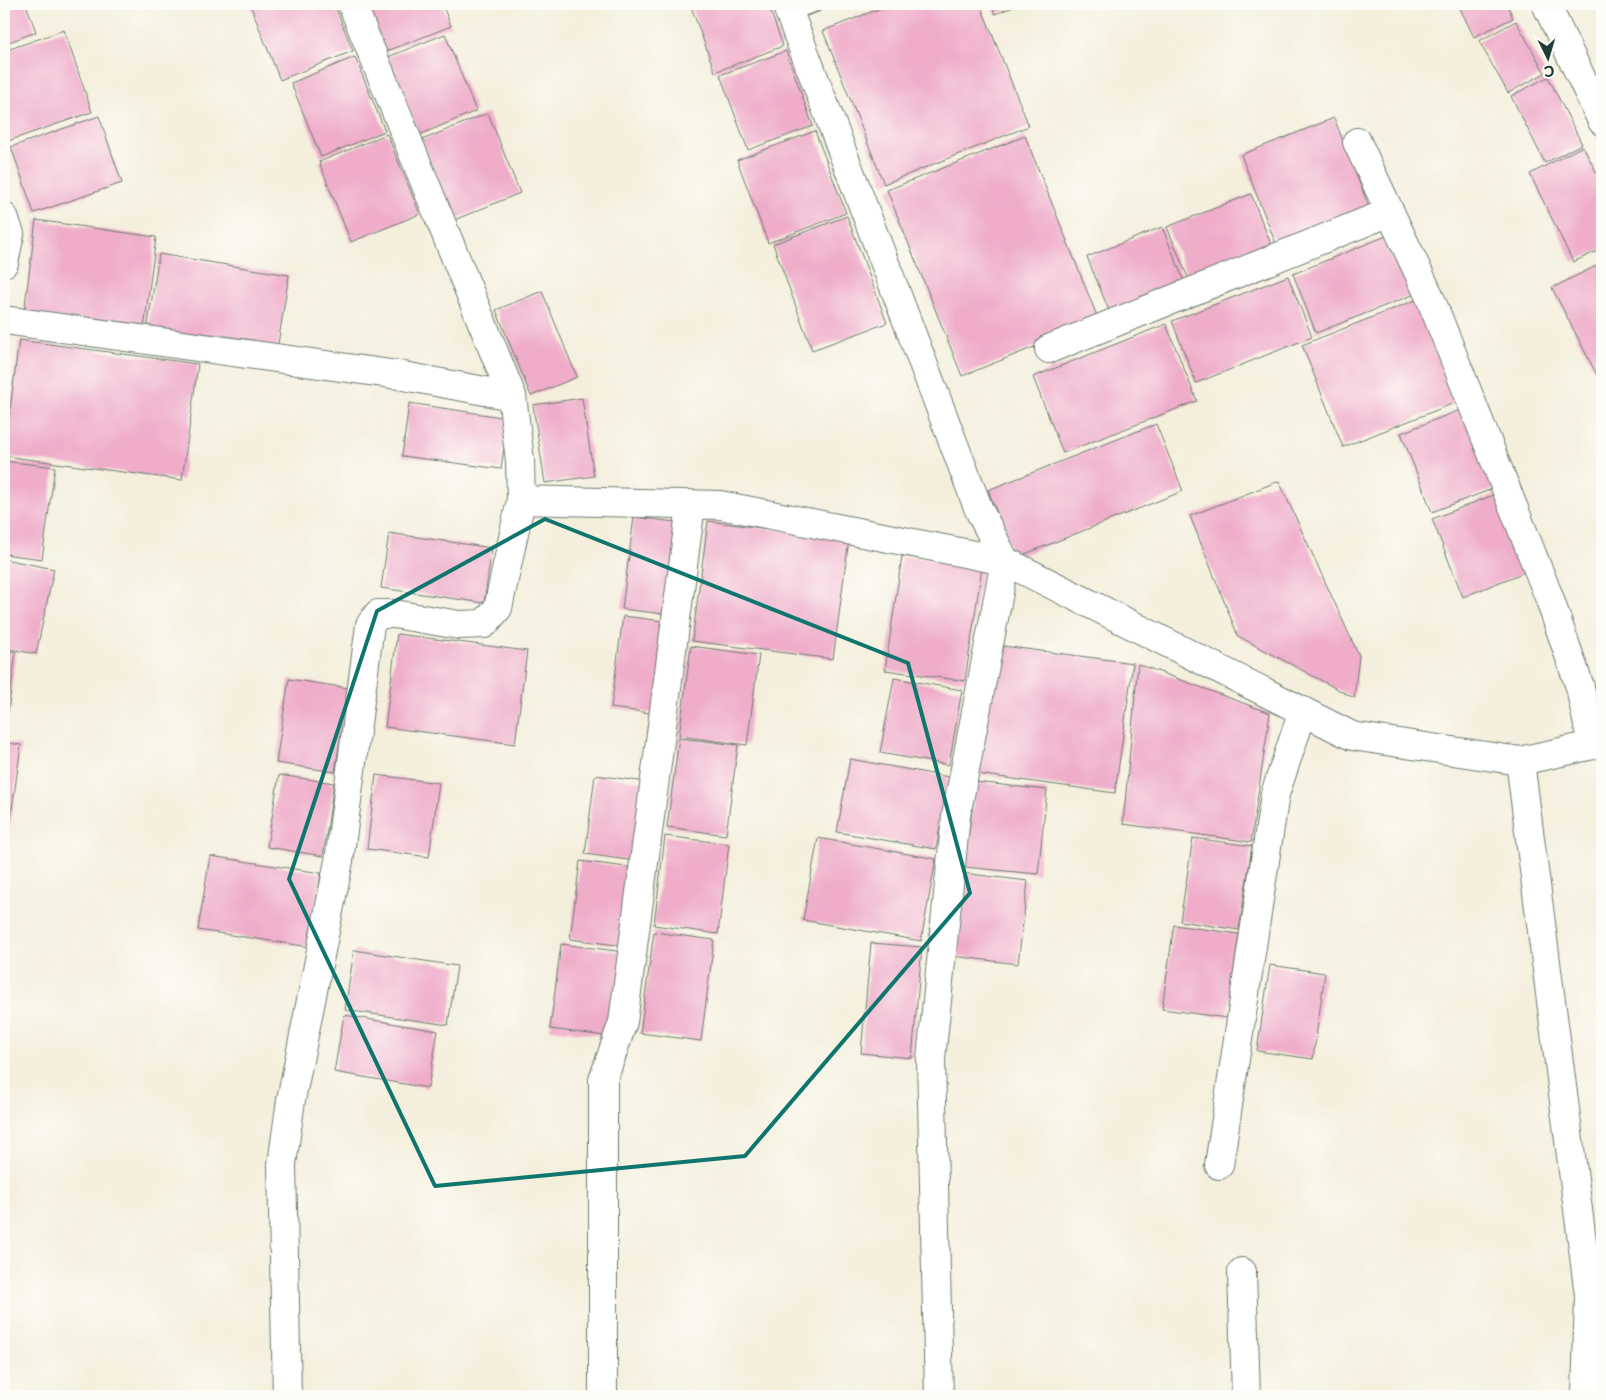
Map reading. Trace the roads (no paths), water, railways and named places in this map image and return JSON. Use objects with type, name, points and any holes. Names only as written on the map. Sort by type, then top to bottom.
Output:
[{"type":"street","points":[[287,1396],[282,1164],[291,1100],[340,861],[370,625],[378,614],[394,614],[459,625],[484,624],[498,608],[521,500],[520,461],[512,396],[352,4]]},
{"type":"street","points":[[1546,4],[1602,121]]},
{"type":"street","points":[[788,9],[978,510],[1005,561],[956,816],[930,1059],[939,1396]]},
{"type":"street","points":[[521,500],[720,505],[1005,561],[1352,736],[1520,761],[1597,744],[1580,687],[1549,597],[1428,295],[1357,142]]},
{"type":"street","points":[[1048,349],[1390,212]]},
{"type":"street","points":[[4,217],[10,234],[4,263]]},
{"type":"street","points":[[4,320],[388,374],[512,396]]},
{"type":"street","points":[[603,1396],[603,1080],[623,1022],[691,505]]},
{"type":"street","points":[[1219,1165],[1275,794],[1303,711]]},
{"type":"street","points":[[1520,761],[1589,1295],[1586,1396]]},
{"type":"street","points":[[1242,1272],[1246,1396]]},
{"type":"lane","points":[[788,9],[815,4]]}]
